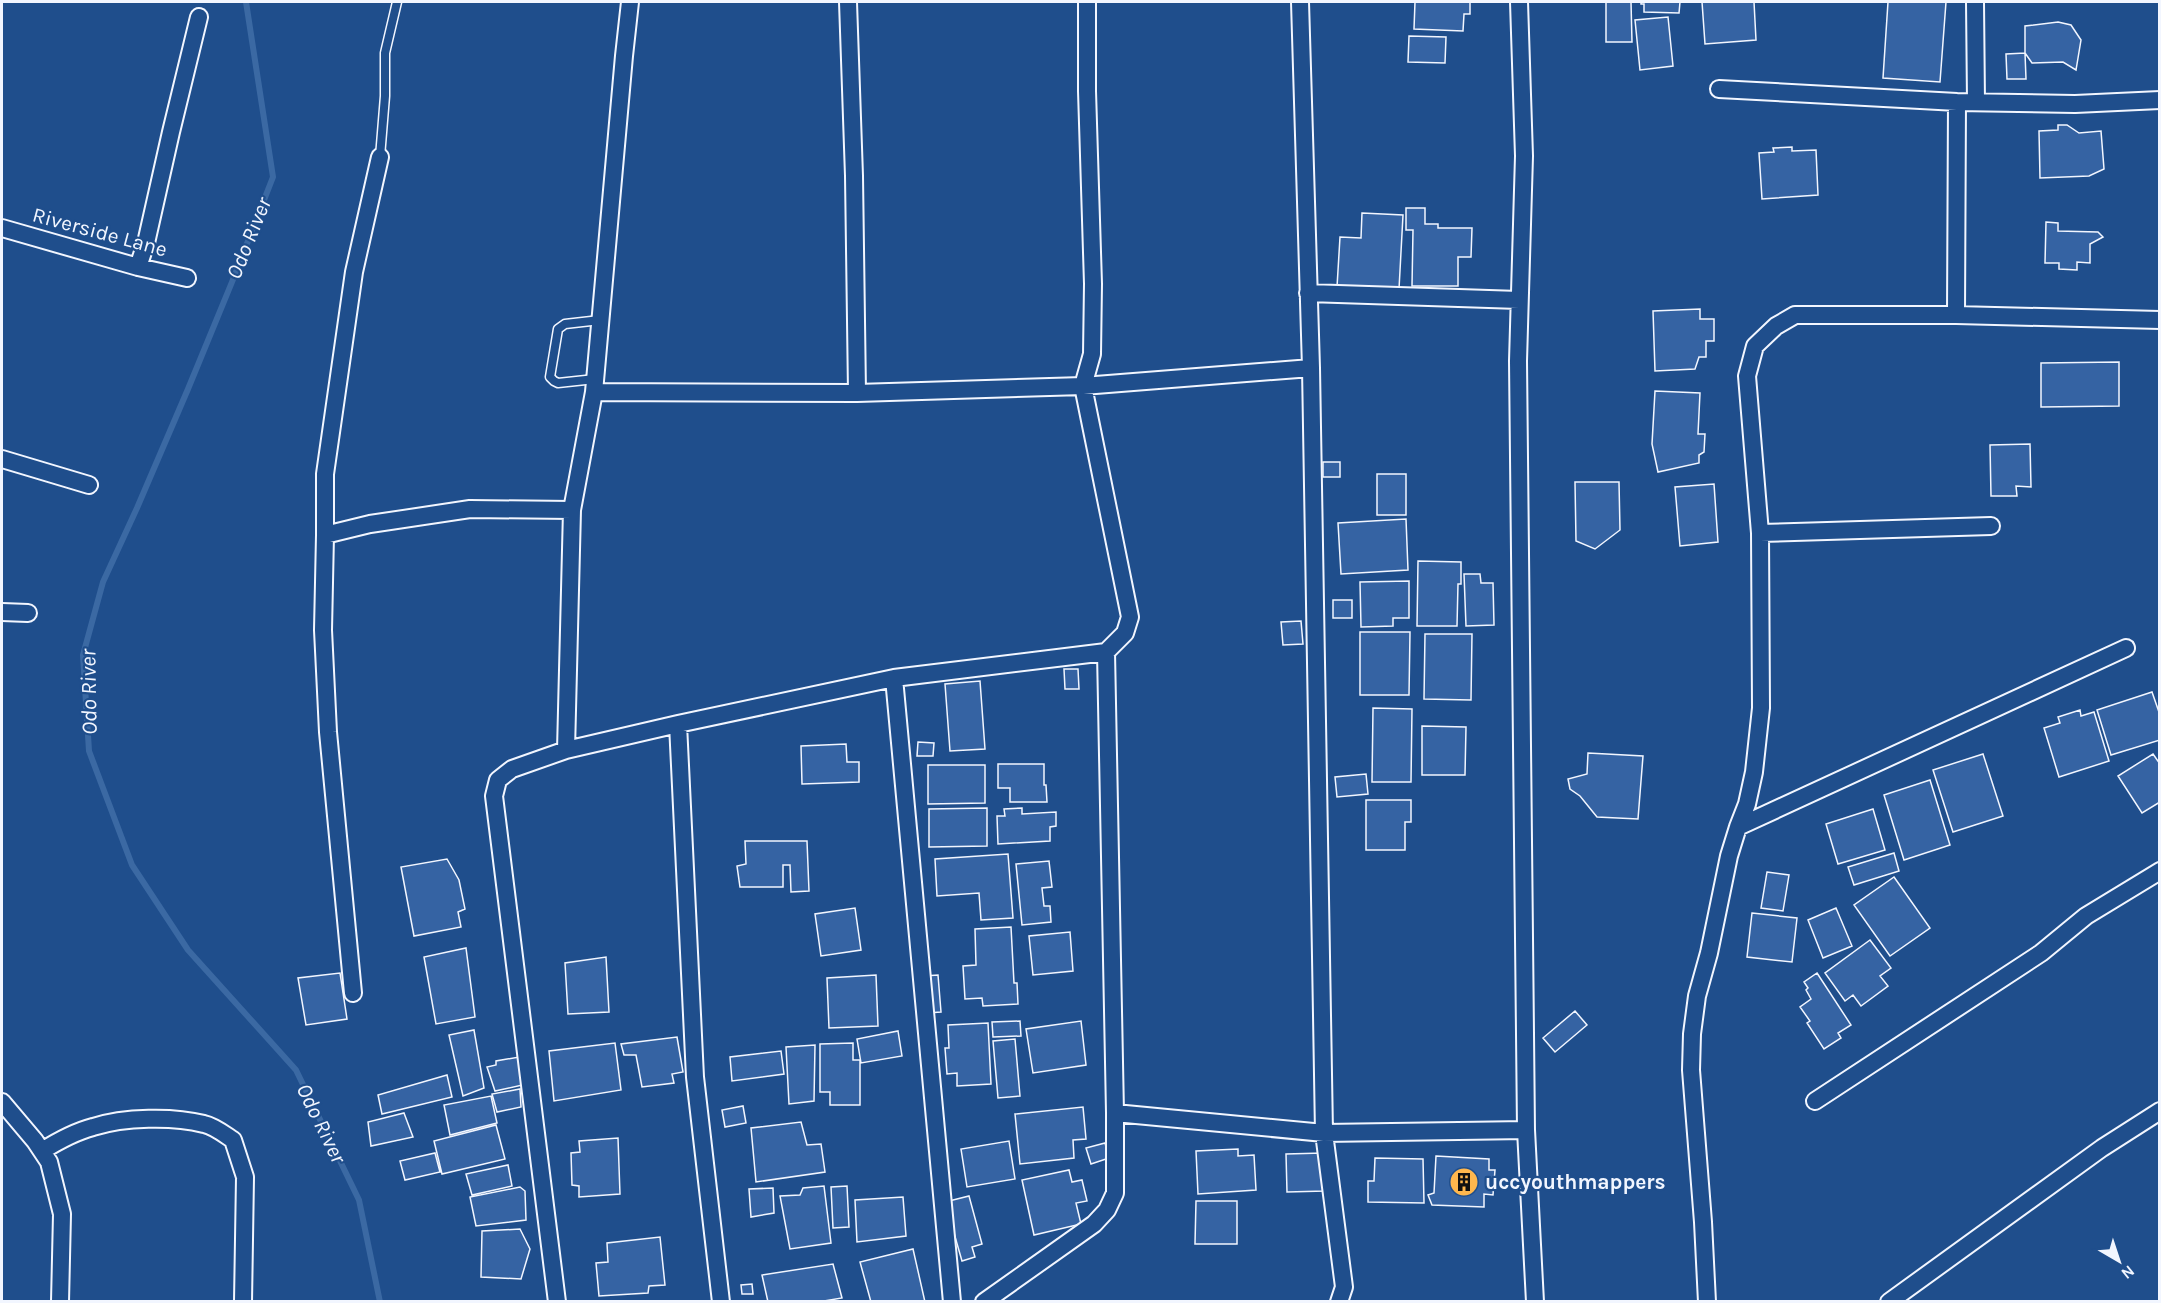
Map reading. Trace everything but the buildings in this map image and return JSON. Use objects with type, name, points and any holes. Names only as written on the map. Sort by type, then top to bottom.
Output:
[{"type":"street","points":[[566,750],[572,510],[595,386],[630,2]]},
{"type":"street","points":[[848,2],[857,393]]},
{"type":"street","points":[[557,1302],[494,796],[498,780],[512,769],[566,750],[894,678],[1106,652],[1125,633],[1130,617],[1083,386],[1092,354],[1093,284],[1087,91],[1087,2]]},
{"type":"street","points":[[1300,2],[1311,368],[1324,1133],[1344,1287],[1339,1302]]},
{"type":"street","points":[[1520,2],[1524,156],[1519,300],[1526,1130],[1535,1302]]},
{"type":"street","points":[[1975,2],[1976,102]]},
{"type":"street","points":[[138,267],[146,243],[200,17]]},
{"type":"street","points":[[1719,89],[1957,102],[2075,104],[2160,100]]},
{"type":"street","points":[[1956,315],[1957,102]]},
{"type":"street","points":[[352,993],[328,732],[323,630],[325,474],[354,272],[380,157]]},
{"type":"street","name":"Riverside Lane","points":[[2,228],[138,267],[187,278]]},
{"type":"street","points":[[1308,293],[1519,300]]},
{"type":"street","points":[[1707,1302],[1691,1070],[1692,1034],[1697,996],[1738,827],[1747,804],[1755,772],[1761,708],[1760,533],[1747,376],[1755,346],[1776,326],[1796,315],[1956,315],[2160,320]]},
{"type":"street","points":[[595,386],[857,393],[1083,386],[1311,368]]},
{"type":"street","points":[[2,459],[89,485]]},
{"type":"street","points":[[325,535],[370,524],[470,509],[572,510]]},
{"type":"street","points":[[1760,533],[1991,526]]},
{"type":"street","points":[[2,612],[28,613]]},
{"type":"street","points":[[1738,827],[2126,648]]},
{"type":"street","points":[[984,1302],[1094,1224],[1107,1210],[1115,1193],[1106,652]]},
{"type":"street","points":[[894,678],[952,1302]]},
{"type":"street","points":[[678,724],[696,1077],[721,1302]]},
{"type":"street","points":[[1815,1101],[2041,953],[2086,916],[2160,872]]},
{"type":"street","points":[[2,1102],[49,1162],[62,1214],[60,1302]]},
{"type":"street","points":[[1889,1302],[2102,1149],[2160,1111]]},
{"type":"street","points":[[1115,1113],[1324,1133],[1526,1130]]},
{"type":"street","points":[[42,1151],[69,1136],[94,1126],[119,1121],[187,1121],[207,1124],[233,1140],[246,1177],[243,1302]]},
{"type":"lane","points":[[380,157],[385,96],[385,53],[398,2]]},
{"type":"lane","points":[[595,386],[558,383],[550,377],[558,330],[566,324],[600,320]]},
{"type":"waterway","name":"Odo River","points":[[246,2],[273,177],[188,389],[103,582],[83,655],[89,751],[132,865],[188,950],[296,1070],[359,1200],[380,1302]]},
{"type":"place","name":"uccyouthmappers","points":[[1464,1182]]}]
